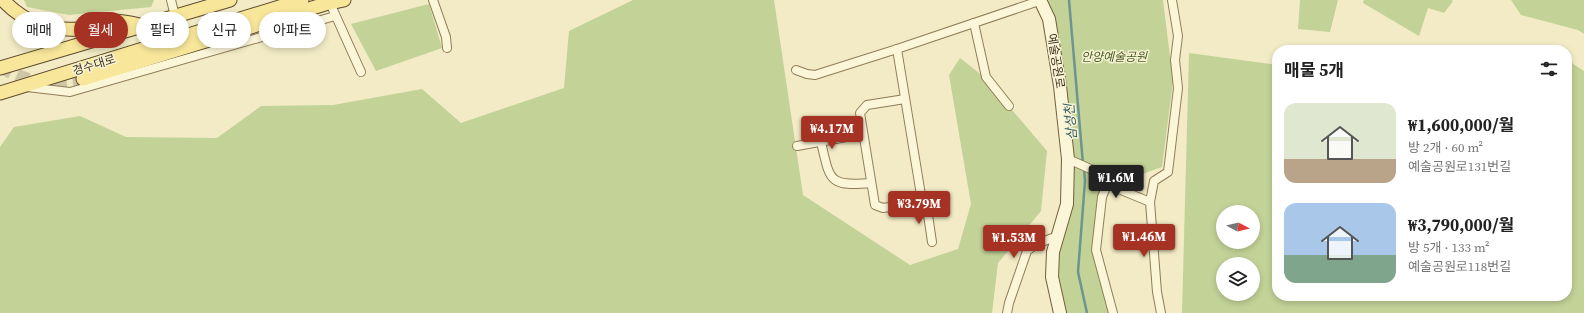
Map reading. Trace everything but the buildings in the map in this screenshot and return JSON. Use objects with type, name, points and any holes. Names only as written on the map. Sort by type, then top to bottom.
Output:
[{"type":"main road","points":[[3,0],[11,9],[23,17],[41,25],[80,29],[111,20],[136,24]]},
{"type":"main road","name":"경수대로","points":[[189,12],[230,0]]},
{"type":"main road","points":[[83,79],[344,0]]},
{"type":"main road","points":[[299,1],[327,4]]},
{"type":"main road","name":"경수대로","points":[[0,93],[299,1]]},
{"type":"main road","name":"경수대로","points":[[0,68],[136,27]]},
{"type":"street","points":[[170,0],[174,12]]},
{"type":"street","points":[[433,0],[446,37],[447,48]]},
{"type":"street","points":[[796,70],[806,74],[815,75],[1041,0]]},
{"type":"street","name":"예술공원로","points":[[1041,0],[1049,19],[1072,160],[1067,204],[1053,252],[1052,277],[1060,313]]},
{"type":"street","points":[[1161,313],[1157,292],[1150,202],[1154,181],[1168,172],[1178,88],[1175,60],[1178,36],[1172,0]]},
{"type":"street","points":[[327,4],[335,16],[361,72]]},
{"type":"street","points":[[24,86],[70,92],[335,16]]},
{"type":"street","points":[[974,23],[986,78],[1009,106]]},
{"type":"street","points":[[897,49],[921,195],[927,208],[932,242]]},
{"type":"street","points":[[905,99],[867,105],[860,113],[871,183],[875,205],[883,208],[923,202]]},
{"type":"street","points":[[797,146],[863,134]]},
{"type":"street","points":[[821,142],[826,166],[830,176],[847,185],[871,183]]},
{"type":"street","points":[[1072,160],[1096,171],[1120,190],[1150,202]]},
{"type":"street","points":[[1109,180],[1102,197],[1096,250],[1112,313]]},
{"type":"street","points":[[1007,313],[1027,251],[1036,244],[1058,236]]},
{"type":"green space","points":[[24,0],[154,0],[151,7],[100,12],[74,12],[74,15],[69,15],[66,14],[66,12],[53,12],[27,7]]},
{"type":"green space","points":[[633,0],[774,0],[803,195],[910,265],[958,249],[971,204],[949,75],[960,58],[984,77],[1047,151],[1041,211],[998,263],[992,313],[0,313],[0,147],[14,127],[80,116],[126,137],[217,138],[261,106],[333,105],[422,89],[461,123],[564,88],[569,31]]},
{"type":"green space","name":"안양예술공원","points":[[1043,0],[1163,0],[1173,81],[1162,167],[1145,173],[1121,190],[1110,180],[1103,197],[1097,250],[1113,313],[1066,313],[1054,252],[1069,172]]},
{"type":"green space","points":[[1300,0],[1338,0],[1330,32],[1298,29]]},
{"type":"green space","points":[[1364,0],[1453,1],[1444,13],[1428,8],[1419,36],[1363,3]]},
{"type":"green space","points":[[1511,0],[1584,0],[1584,34],[1578,30],[1521,15]]},
{"type":"green space","points":[[429,4],[442,48],[376,71],[351,24]]},
{"type":"green space","points":[[1189,53],[1272,64],[1272,301],[1572,301],[1572,63],[1584,71],[1584,313],[1182,313]]},
{"type":"waterway","name":"삼성천","points":[[1069,0],[1083,164]]},
{"type":"waterway","name":"삼성천","points":[[1084,169],[1085,181],[1078,272],[1087,313]]},
{"type":"tunnel","points":[[0,66],[21,77],[40,82],[60,82],[83,79]]}]
